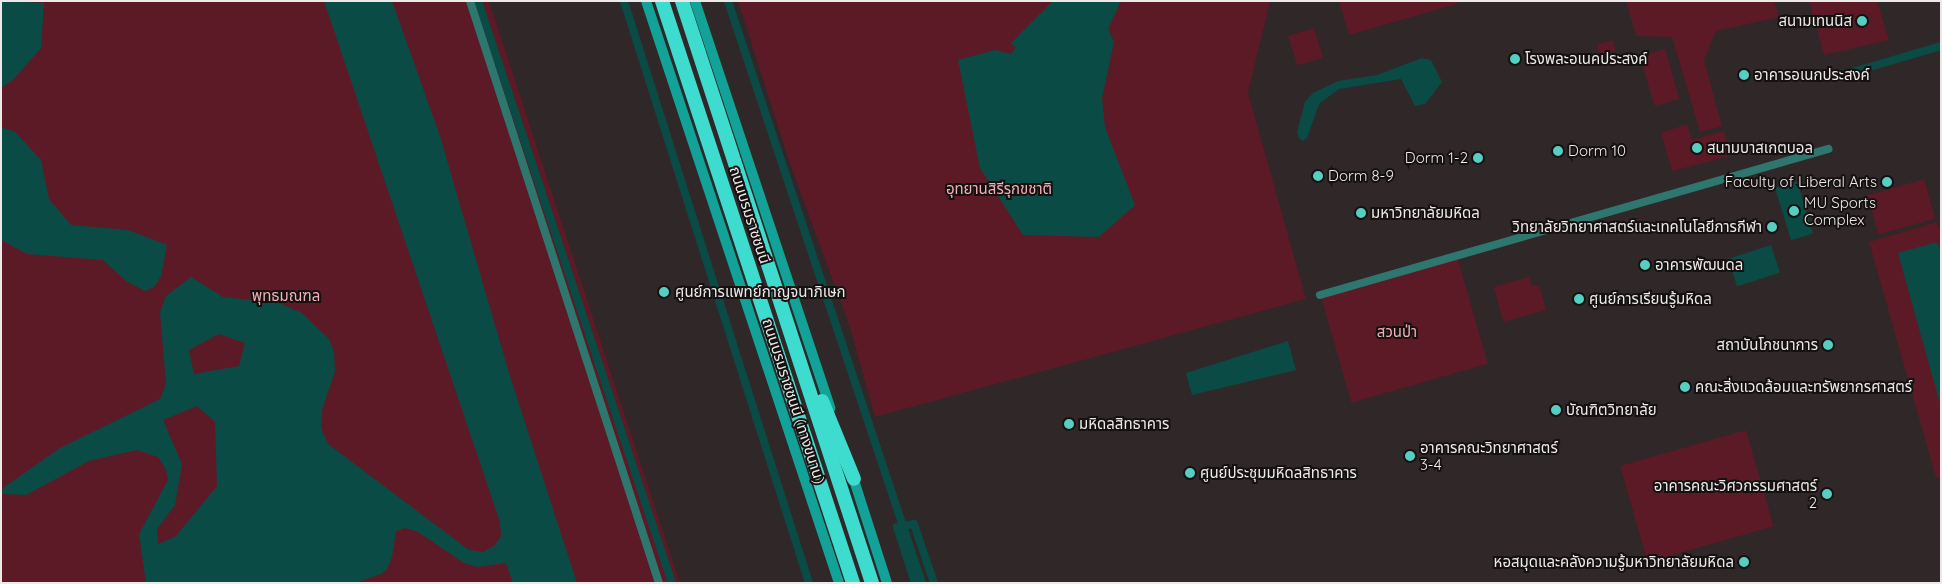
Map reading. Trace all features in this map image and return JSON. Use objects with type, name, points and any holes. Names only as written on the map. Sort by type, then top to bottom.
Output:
[{"type":"highway","name":"ถนนบรมราชชนนี","points":[[662,1],[853,583]]},
{"type":"highway","name":"ถนนบรมราชชนนี","points":[[682,1],[872,583]]},
{"type":"highway","points":[[780,301],[854,479]]},
{"type":"highway","points":[[817,473],[843,583]]},
{"type":"main road","name":"ถนนบรมราชชนนี (ทางขนาน)","points":[[646,1],[839,583]]},
{"type":"main road","points":[[695,1],[887,583]]},
{"type":"street","points":[[470,1],[659,583]]},
{"type":"street","points":[[1320,295],[1828,149]]},
{"type":"green space","name":"พุทธมณฑล","points":[[1,1],[489,1],[680,583],[1,583]]},
{"type":"green space","name":"อุทยานสิรีรุกขชาติ","points":[[738,1],[1270,1],[1248,93],[1306,299],[875,417],[850,327],[789,161]]},
{"type":"green space","points":[[1339,1],[1457,1],[1457,4],[1349,35]]},
{"type":"green space","points":[[1626,1],[1774,1],[1779,17],[1716,31],[1704,60],[1722,126],[1700,132],[1672,37],[1636,36]]},
{"type":"green space","points":[[1809,1],[1877,1],[1889,40],[1824,55]]},
{"type":"green space","points":[[1314,28],[1323,58],[1297,66],[1288,36]]},
{"type":"green space","points":[[1613,40],[1616,51],[1599,55],[1597,44]]},
{"type":"green space","points":[[1665,49],[1679,99],[1654,106],[1640,56]]},
{"type":"green space","name":"สนามบาสเกตบอล","points":[[1687,124],[1692,140],[1724,131],[1730,156],[1672,171],[1661,133]]},
{"type":"green space","points":[[1924,179],[1935,218],[1879,235],[1867,195]]},
{"type":"green space","points":[[1937,222],[1941,235],[1941,477],[1936,478],[1869,242]]},
{"type":"green space","name":"สวนป่า","points":[[1457,256],[1488,364],[1351,403],[1321,295]]},
{"type":"green space","points":[[1530,277],[1532,286],[1539,285],[1546,310],[1503,322],[1494,287]]},
{"type":"green space","points":[[1746,430],[1774,526],[1648,562],[1620,466]]},
{"type":"water","points":[[1,1],[44,3],[41,48],[13,80],[1,88]]},
{"type":"water","points":[[324,1],[392,1],[440,136],[509,373],[577,583],[513,583],[506,563],[477,567],[464,563],[418,532],[405,528],[396,531],[392,557],[387,569],[381,574],[355,583],[146,583],[139,534],[168,480],[166,469],[158,457],[137,450],[89,461],[26,495],[2,494],[3,488],[60,448],[160,399],[166,384],[160,312],[166,296],[191,277],[223,297],[279,303],[302,313],[329,339],[334,352],[335,371],[322,410],[321,428],[328,444],[469,550],[483,552],[494,546],[501,536],[500,522]],"holes":[[[219,334],[245,343],[239,366],[194,374],[189,350]],[[197,406],[215,422],[217,486],[176,536],[158,544],[157,529],[175,505],[182,464],[163,420]]]},
{"type":"water","points":[[1053,1],[1121,1],[1108,29],[1114,42],[1102,98],[1105,127],[1135,205],[1099,237],[1023,235],[980,168],[958,60],[995,50],[1011,54],[1016,48],[1011,43]]},
{"type":"water","points":[[1422,58],[1431,60],[1442,82],[1425,104],[1415,106],[1401,79],[1339,89],[1319,104],[1307,138],[1303,141],[1299,138],[1297,132],[1305,102],[1313,93],[1338,81],[1377,75]]},
{"type":"water","points":[[1,127],[15,132],[41,160],[49,199],[71,225],[128,230],[167,245],[161,276],[154,287],[145,291],[126,281],[103,260],[27,254],[1,240]]},
{"type":"water","name":"MU Sports Complex","points":[[1797,181],[1813,234],[1791,240],[1775,188]]},
{"type":"water","points":[[1937,242],[1941,254],[1941,407],[1898,253]]},
{"type":"water","points":[[1771,245],[1780,273],[1737,286],[1728,259]]},
{"type":"water","points":[[1288,341],[1296,370],[1192,395],[1186,373]]},
{"type":"waterway","points":[[478,1],[672,583]]},
{"type":"waterway","points":[[624,1],[809,583]]},
{"type":"waterway","points":[[728,1],[922,583]]},
{"type":"waterway","points":[[1839,76],[1941,46]]},
{"type":"waterway","points":[[915,583],[897,527],[914,524],[934,583]]},
{"type":"place","name":"สนามเทนนิส","points":[[1862,21]]},
{"type":"place","name":"โรงพละอเนคประสงค์","points":[[1515,59]]},
{"type":"place","name":"อาคารอเนกประสงค์","points":[[1744,75]]},
{"type":"place","name":"สนามบาสเกตบอล","points":[[1697,148]]},
{"type":"place","name":"Dorm 10","points":[[1558,151]]},
{"type":"place","name":"Dorm 1-2","points":[[1478,158]]},
{"type":"place","name":"Dorm 8-9","points":[[1318,176]]},
{"type":"place","name":"Faculty of Liberal Arts","points":[[1887,182]]},
{"type":"place","name":"MU Sports Complex","points":[[1794,211]]},
{"type":"place","name":"มหาวิทยาลัยมหิดล","points":[[1361,213]]},
{"type":"place","name":"วิทยาลัยวิทยาศาสตร์และเทคโนโลยีการกีฬา","points":[[1772,227]]},
{"type":"place","name":"อาคารพัฒนดล","points":[[1645,265]]},
{"type":"place","name":"ศูนย์การแพทย์กาญจนาภิเษก","points":[[664,292]]},
{"type":"place","name":"ศูนย์การเรียนรู้มหิดล","points":[[1579,299]]},
{"type":"place","name":"สถาบันโภชนาการ","points":[[1828,345]]},
{"type":"place","name":"คณะสิ่งแวดล้อมและทรัพยากรศาสตร์","points":[[1685,387]]},
{"type":"place","name":"บัณฑิตวิทยาลัย","points":[[1556,410]]},
{"type":"place","name":"มหิดลสิทธาคาร","points":[[1069,424]]},
{"type":"place","name":"อาคารคณะวิทยาศาสตร์ 3-4","points":[[1410,456]]},
{"type":"place","name":"ศูนย์ประชุมมหิดลสิทธาคาร","points":[[1190,473]]},
{"type":"place","name":"อาคารคณะวิศวกรรมศาสตร์ 2","points":[[1827,494]]},
{"type":"place","name":"หอสมุดและคลังความรู้มหาวิทยาลัยมหิดล","points":[[1744,562]]}]
